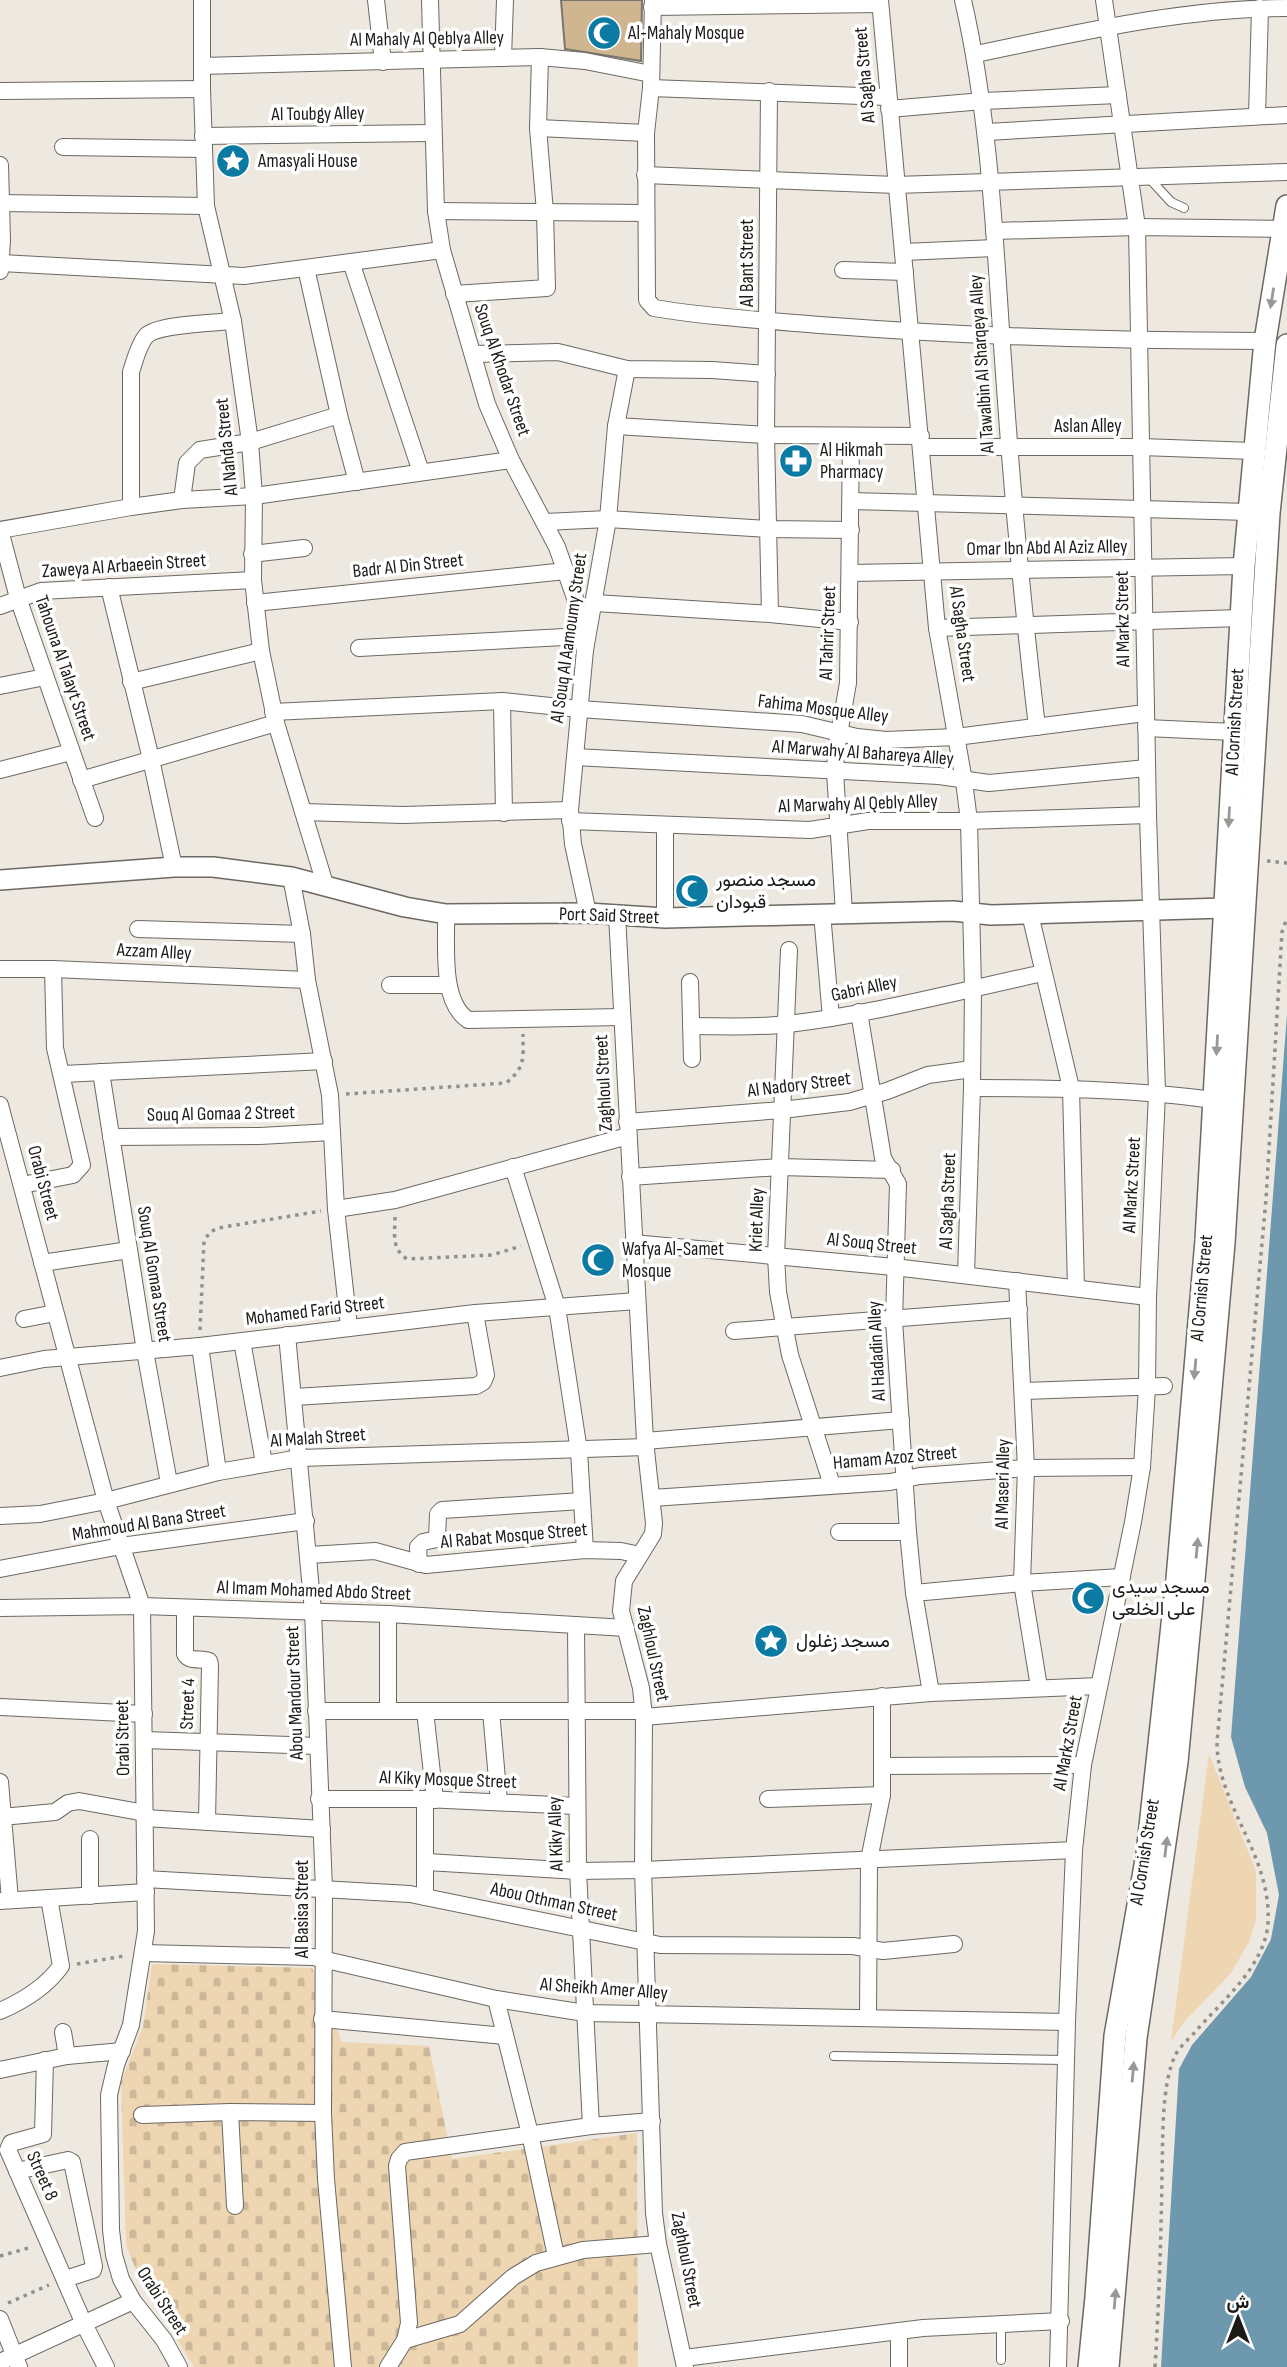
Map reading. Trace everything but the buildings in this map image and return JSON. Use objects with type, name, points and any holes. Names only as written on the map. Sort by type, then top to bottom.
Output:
[{"type":"main road","name":"Al Cornish Street","points":[[1108,2367],[1136,2038],[1170,1812],[1224,1243],[1232,947],[1224,908],[1240,618],[1265,341],[1287,206]]},
{"type":"main road","name":"Al Cornish Street","points":[[1089,2367],[1115,2036],[1147,1854],[1174,1606],[1206,1240],[1214,1100],[1232,947],[1271,490],[1287,345]]},
{"type":"street","name":"Al Nahda Street","points":[[202,0],[206,206],[233,321],[250,442],[254,496],[253,580],[261,651],[275,717],[325,884]]},
{"type":"street","points":[[376,0],[383,62]]},
{"type":"street","name":"Souq Al Khodar Street","points":[[430,0],[436,211],[442,250],[487,404],[511,460],[545,522],[566,571],[584,643]]},
{"type":"street","points":[[503,58],[505,0]]},
{"type":"street","name":"Al Tawalbin Al Sharqeya Alley","points":[[963,0],[983,101],[1013,506],[1037,727]]},
{"type":"street","name":"Al Markz Street","points":[[1058,2367],[1074,1850],[1083,1765],[1142,1468],[1157,1092],[1144,622],[1137,227],[1139,176],[1122,123],[1104,0]]},
{"type":"street","points":[[880,2],[652,3],[651,81],[645,175],[647,300],[650,305],[660,309],[912,332],[1139,341],[1265,341]]},
{"type":"street","name":"Al Sagha Street","points":[[880,2],[937,628],[964,781],[968,821],[972,1088],[966,1275]]},
{"type":"street","points":[[975,54],[1108,27],[1259,8],[1287,8]]},
{"type":"street","points":[[1257,116],[1259,8]]},
{"type":"street","name":"Al Mahaly Al Qeblya Alley","points":[[202,66],[540,57],[585,61],[651,81],[888,103],[1118,95]]},
{"type":"street","points":[[454,294],[547,288],[545,212],[538,128],[540,57]]},
{"type":"street","points":[[0,91],[202,89]]},
{"type":"street","name":"Al Bant Street","points":[[769,91],[766,435],[770,614]]},
{"type":"street","points":[[986,132],[1287,115]]},
{"type":"street","points":[[538,128],[646,133]]},
{"type":"street","name":"Al Toubgy Alley","points":[[63,147],[433,133]]},
{"type":"street","points":[[0,165],[0,271]]},
{"type":"street","points":[[645,175],[896,185],[1287,172]]},
{"type":"street","points":[[1,203],[206,206]]},
{"type":"street","points":[[436,211],[646,213]]},
{"type":"street","points":[[903,251],[1137,227],[1283,229]]},
{"type":"street","points":[[1,263],[244,276],[442,250]]},
{"type":"street","points":[[351,262],[421,472]]},
{"type":"street","points":[[306,268],[357,482]]},
{"type":"street","points":[[844,270],[905,272]]},
{"type":"street","points":[[131,507],[131,372],[135,356],[146,336],[160,329],[233,321]]},
{"type":"street","points":[[473,354],[558,352],[627,369],[767,374]]},
{"type":"street","name":"Al Souq Al Aamoumy Street","points":[[588,913],[573,844],[570,815],[584,643],[595,603],[608,519],[616,426],[627,369]]},
{"type":"street","points":[[183,500],[187,463],[200,450],[250,442],[339,415]]},
{"type":"street","name":"Aslan Alley","points":[[616,426],[766,435],[852,436],[1009,447],[1141,447],[1254,451]]},
{"type":"street","name":"Al Tahrir Street","points":[[844,914],[835,772],[848,683],[852,436]]},
{"type":"street","points":[[0,530],[131,507],[183,500],[254,496],[511,460]]},
{"type":"street","points":[[851,501],[1248,512]]},
{"type":"street","points":[[545,522],[608,519],[851,530]]},
{"type":"street","name":"Tahouna Al Talayt Street","points":[[0,530],[18,598],[95,818]]},
{"type":"street","points":[[252,554],[304,548]]},
{"type":"street","name":"Omar Ibn Abd Al Aziz Alley","points":[[850,573],[1244,566]]},
{"type":"street","name":"Badr Al Din Street","points":[[255,603],[566,571]]},
{"type":"street","name":"Zaweya Al Arbaeein Street","points":[[0,606],[41,591],[253,580]]},
{"type":"street","points":[[109,587],[174,867]]},
{"type":"street","points":[[595,603],[850,622]]},
{"type":"street","points":[[937,628],[1240,618]]},
{"type":"street","points":[[359,648],[584,643]]},
{"type":"street","points":[[131,682],[261,651]]},
{"type":"street","points":[[0,686],[45,677]]},
{"type":"street","points":[[502,701],[503,813]]},
{"type":"street","name":"Fahima Mosque Alley","points":[[81,780],[275,717],[502,701],[802,724],[886,740],[956,737],[1037,727],[1146,721],[1234,732]]},
{"type":"street","points":[[0,770],[71,752]]},
{"type":"street","name":"Al Marwahy Al Bahareya Alley","points":[[575,757],[939,776],[989,783],[1147,768]]},
{"type":"street","name":"Al Marwahy Al Qebly Alley","points":[[303,812],[570,815],[665,825],[810,830],[868,821],[968,821],[1148,815]]},
{"type":"street","points":[[665,825],[665,919]]},
{"type":"street","name":"Port Said Street","points":[[0,880],[174,867],[213,867],[291,877],[405,907],[446,914],[588,913],[665,919],[953,911],[986,915],[1224,908]]},
{"type":"street","points":[[291,877],[302,934],[306,980],[330,1095],[336,1209],[349,1327]]},
{"type":"street","points":[[446,914],[448,985],[455,1006],[468,1020],[621,1017]]},
{"type":"street","points":[[822,914],[831,1018]]},
{"type":"street","points":[[1030,914],[1071,1088],[1076,1288]]},
{"type":"street","name":"Zaghloul Street","points":[[617,915],[637,1301],[654,1522],[653,1534],[628,1574],[621,1596],[621,1611],[641,1688],[644,1714],[643,1870],[652,2182],[658,2244],[685,2362]]},
{"type":"street","points":[[138,929],[302,934]]},
{"type":"street","name":"Kriet Alley","points":[[789,950],[776,1256],[778,1292],[783,1327],[832,1485]]},
{"type":"street","name":"Azzam Alley","points":[[0,969],[306,980]]},
{"type":"street","points":[[22,1185],[74,1175],[82,1165],[55,1048],[52,969]]},
{"type":"street","name":"Gabri Alley","points":[[691,1026],[786,1024],[831,1018],[1043,973]]},
{"type":"street","points":[[690,982],[692,1059]]},
{"type":"street","points":[[390,985],[448,985]]},
{"type":"street","name":"Al Hadadin Alley","points":[[859,1012],[883,1158],[898,1184],[894,1320],[914,1593],[931,1692]]},
{"type":"street","points":[[63,1074],[324,1061]]},
{"type":"street","name":"Al Nadory Street","points":[[336,1209],[395,1200],[513,1167],[627,1129],[849,1102],[928,1075],[972,1069]]},
{"type":"street","name":"Souq Al Gomaa Street","points":[[101,1072],[145,1351],[169,1483]]},
{"type":"street","points":[[972,1088],[1071,1088],[1157,1092],[1214,1100]]},
{"type":"street","name":"Orabi Street","points":[[1,1109],[106,1501],[142,1606],[146,1931],[131,2025],[113,2073],[109,2095],[111,2230],[121,2279],[133,2301],[150,2319],[173,2365]]},
{"type":"street","name":"Souq Al Gomaa 2 Street","points":[[111,1137],[260,1136],[331,1132]]},
{"type":"street","points":[[513,1167],[557,1307],[579,1451],[585,1550]]},
{"type":"street","points":[[630,1177],[779,1167],[892,1170]]},
{"type":"street","name":"Al Souq Street","points":[[634,1243],[894,1267],[1148,1297]]},
{"type":"street","points":[[42,1263],[129,1250]]},
{"type":"street","name":"Al Maseri Alley","points":[[1017,1281],[1026,1468],[1022,1583],[1039,1686]]},
{"type":"street","name":"Mohamed Farid Street","points":[[0,1368],[34,1360],[200,1346],[475,1312],[637,1301]]},
{"type":"street","points":[[734,1331],[1019,1309]]},
{"type":"street","points":[[294,1397],[477,1386],[486,1376],[475,1312]]},
{"type":"street","points":[[24,1320],[55,1313]]},
{"type":"street","name":"Abou Mandour Street","points":[[288,1335],[313,1611],[319,1799]]},
{"type":"street","points":[[242,1341],[264,1463]]},
{"type":"street","points":[[200,1346],[218,1472]]},
{"type":"street","points":[[1024,1391],[1164,1386]]},
{"type":"street","name":"Al Malah Street","points":[[0,1516],[40,1514],[106,1501],[218,1472],[300,1458],[579,1451],[901,1420]]},
{"type":"street","name":"Hamam Azoz Street","points":[[652,1498],[1026,1468],[1142,1468]]},
{"type":"street","points":[[419,1564],[418,1547],[423,1542],[437,1539],[438,1514],[442,1510],[582,1501]]},
{"type":"street","name":"Mahmoud Al Bana Street","points":[[0,1569],[121,1546],[306,1521]]},
{"type":"street","points":[[839,1532],[908,1532]]},
{"type":"street","name":"Al Rabat Mosque Street","points":[[309,1555],[367,1551],[426,1565],[585,1550],[621,1551],[640,1555]]},
{"type":"street","points":[[914,1593],[1122,1577]]},
{"type":"street","name":"Al Imam Mohamed Abdo Street","points":[[0,1608],[142,1606],[313,1611],[626,1628]]},
{"type":"street","name":"Street 4","points":[[185,1608],[185,1654],[191,1659],[209,1661],[210,1665],[207,1822]]},
{"type":"street","points":[[388,1614],[388,1711]]},
{"type":"street","name":"Al Kiky Alley","points":[[576,1625],[576,1806],[591,2126]]},
{"type":"street","points":[[316,1711],[575,1711],[644,1714],[931,1692],[1039,1686],[1099,1686]]},
{"type":"street","points":[[868,2018],[869,1860],[881,1796],[881,1696]]},
{"type":"street","points":[[0,1707],[144,1714]]},
{"type":"street","points":[[425,1711],[430,1799],[425,1897]]},
{"type":"street","points":[[491,1711],[499,1802]]},
{"type":"street","points":[[144,1740],[317,1746]]},
{"type":"street","points":[[883,1766],[1083,1765]]},
{"type":"street","points":[[0,1782],[5,1900]]},
{"type":"street","points":[[768,1799],[881,1796]]},
{"type":"street","name":"Al Kiky Mosque Street","points":[[319,1799],[430,1799],[576,1806]]},
{"type":"street","name":"Al Basisa Street","points":[[319,1799],[324,1889],[323,2113],[326,2179],[344,2367]]},
{"type":"street","points":[[2,1817],[50,1813],[79,1801],[145,1816],[321,1829]]},
{"type":"street","points":[[90,1839],[90,1896]]},
{"type":"street","points":[[427,1861],[578,1871],[643,1870],[1074,1850]]},
{"type":"street","name":"Abou Othman Street","points":[[5,1900],[90,1896],[146,1885],[324,1889],[425,1897],[645,1942],[674,1945],[853,1946],[883,1951],[954,1944]]},
{"type":"street","points":[[0,2011],[29,1996],[61,1966],[49,1898]]},
{"type":"street","name":"Al Sheikh Amer Alley","points":[[143,1953],[323,1959],[496,1999],[585,2013],[1067,2022]]},
{"type":"street","points":[[496,1999],[530,2134],[556,2256]]},
{"type":"street","points":[[322,2019],[505,2036]]},
{"type":"street","points":[[63,2032],[66,2056]]},
{"type":"street","points":[[0,2070],[66,2056],[122,2051]]},
{"type":"street","name":"Street 8","points":[[45,2060],[44,2130],[40,2136],[8,2146],[10,2169],[48,2242],[106,2367]]},
{"type":"street","points":[[230,2112],[234,2206]]},
{"type":"street","points":[[142,2115],[323,2113]]},
{"type":"street","points":[[388,2367],[405,2340],[409,2315],[397,2166],[405,2152],[591,2126],[652,2121]]},
{"type":"street","points":[[10,2169],[68,2160],[72,2162],[94,2266],[93,2270],[65,2279]]},
{"type":"street","points":[[405,2340],[460,2324],[513,2277],[536,2263],[583,2250],[658,2244]]},
{"type":"street","points":[[0,2319],[11,2362],[133,2301]]},
{"type":"street","points":[[685,2362],[899,2331],[1061,2321]]},
{"type":"street","points":[[899,2331],[899,2367]]},
{"type":"lane","points":[[1139,176],[1171,202],[1184,208]]},
{"type":"lane","points":[[834,2056],[1066,2060]]},
{"type":"lane","points":[[1001,2324],[1001,2360]]},
{"type":"path","points":[[1155,2367],[1168,2079],[1175,2054],[1246,1974],[1261,1948],[1268,1927],[1264,1878],[1222,1778],[1217,1759],[1217,1742],[1266,1199],[1282,932],[1287,918]]},
{"type":"path","points":[[330,1095],[506,1083],[523,1065],[523,1019]]},
{"type":"path","points":[[395,1200],[395,1245],[399,1254],[407,1259],[492,1255],[537,1241]]},
{"type":"path","points":[[200,1346],[204,1241],[210,1232],[218,1228],[336,1209]]},
{"type":"path","points":[[61,1966],[143,1953]]},
{"type":"path","points":[[0,2256],[48,2242]]},
{"type":"path","points":[[0,2307],[65,2279]]},
{"type":"green space","points":[[1209,1754],[1256,1871],[1256,1920],[1249,1942],[1231,1973],[1185,2021],[1171,2041]]},
{"type":"green space","points":[[152,1964],[312,1968],[342,2042],[429,2046],[452,2159],[637,2133],[638,2367],[194,2367],[139,2277],[126,2245],[121,2082],[143,2026]]},
{"type":"water","points":[[1287,1015],[1287,2367],[1161,2367],[1179,2069],[1192,2045],[1251,1977],[1271,1939],[1279,1895],[1267,1833],[1245,1787],[1231,1737]]},
{"type":"place","name":"Al-Mahaly Mosque","points":[[604,33]]},
{"type":"place","name":"Amasyali House","points":[[233,161]]},
{"type":"place","name":"Al Hikmah Pharmacy","points":[[796,461]]},
{"type":"place","name":"مسجد منصور قبودان","points":[[692,891]]},
{"type":"place","name":"Wafya Al-Samet Mosque","points":[[598,1260]]},
{"type":"place","name":"مسجد سيدى على الخلعى","points":[[1088,1598]]},
{"type":"place","name":"مسجد زغلول","points":[[771,1641]]}]
